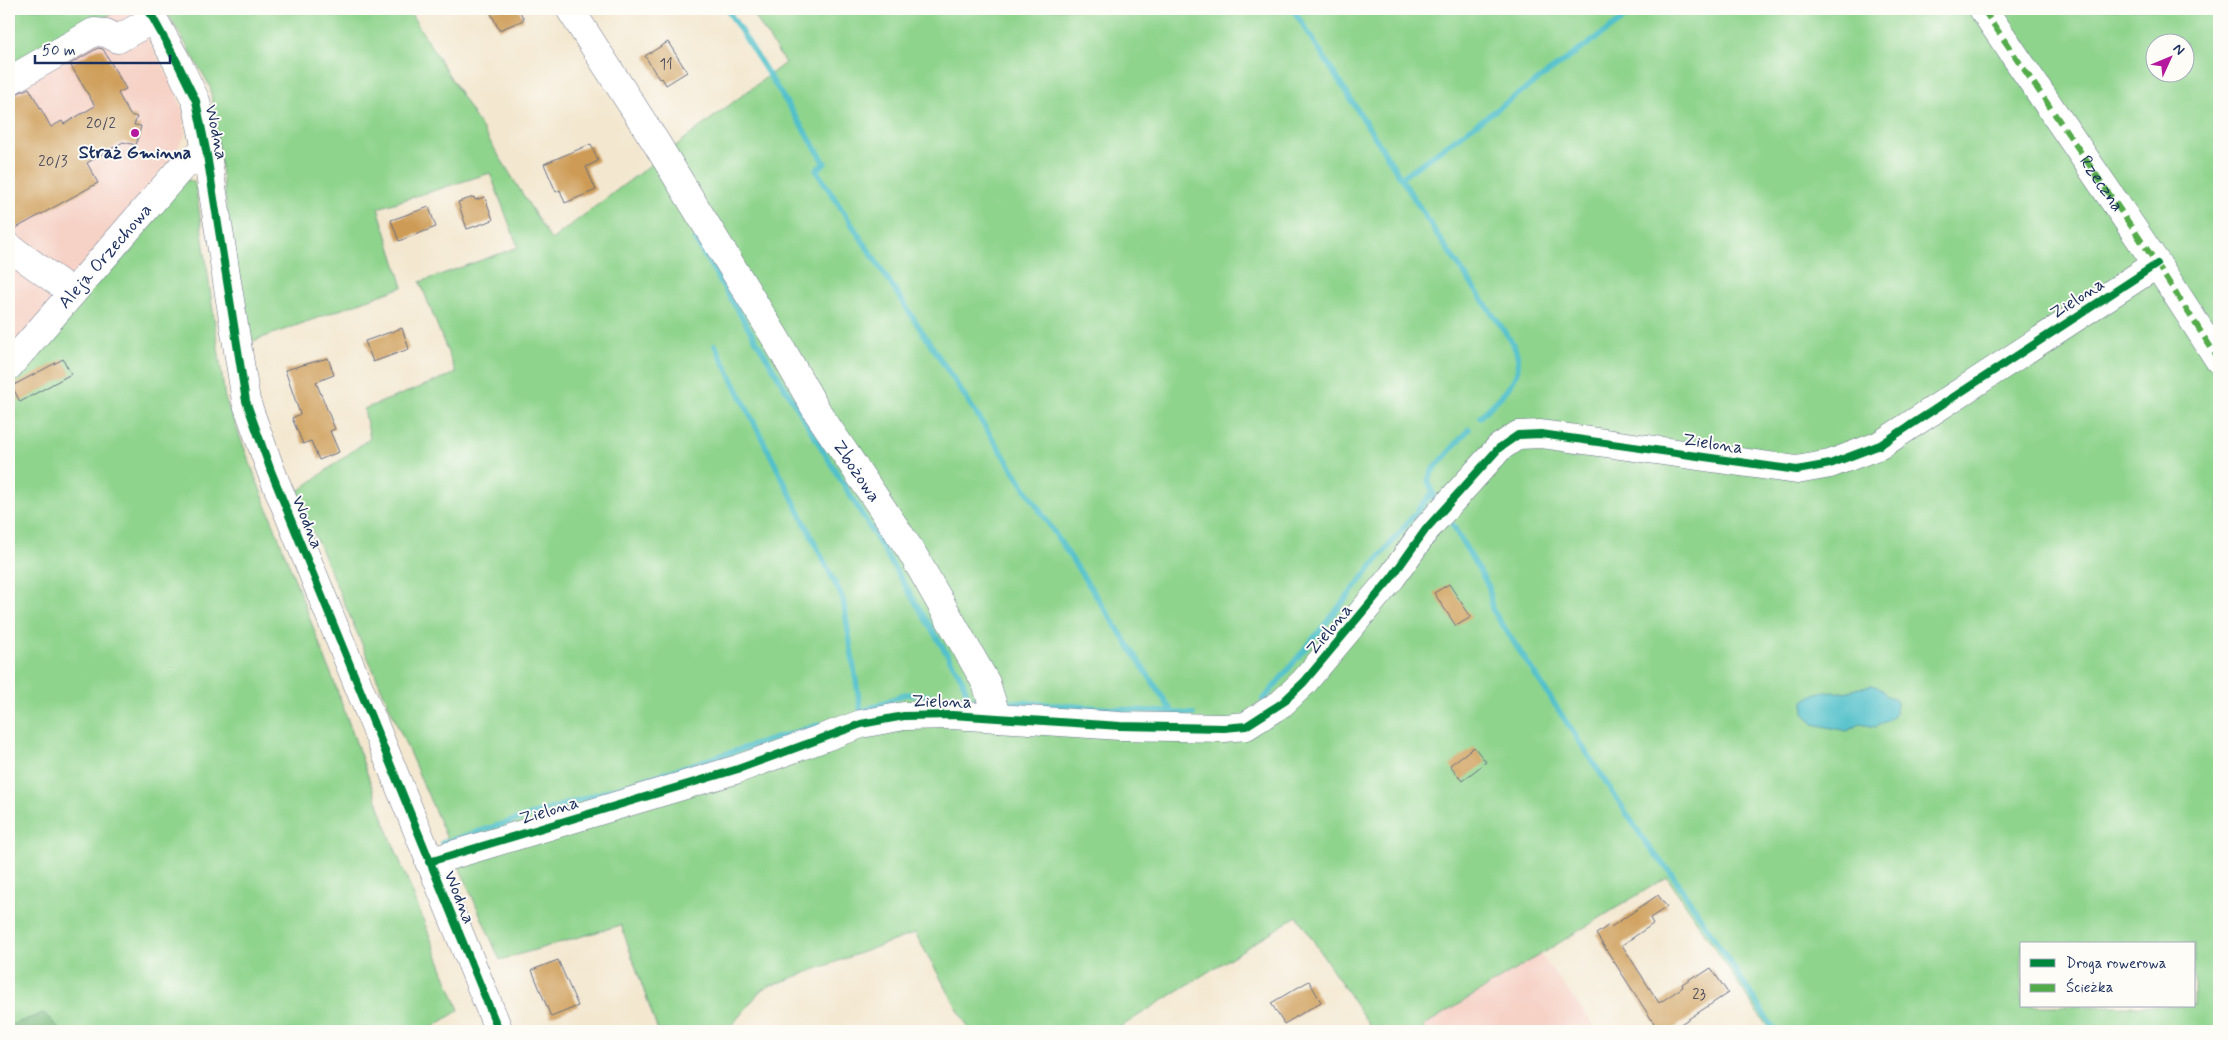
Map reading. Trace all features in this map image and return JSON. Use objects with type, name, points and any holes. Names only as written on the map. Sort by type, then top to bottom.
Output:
[{"type":"street","name":"Zbożowa","points":[[570,9],[603,57],[818,412],[912,551],[986,682],[997,718]]},
{"type":"street","name":"Rzeczna","points":[[1983,9],[2157,264],[2219,360]]},
{"type":"street","points":[[9,81],[94,32],[106,33],[118,39],[151,14]]},
{"type":"street","name":"Wodna","points":[[151,14],[196,101],[207,155],[246,401],[271,471],[499,1031]]},
{"type":"street","name":"Aleja Orzechowa","points":[[9,366],[181,168],[198,156],[207,155]]},
{"type":"street","points":[[9,247],[72,292]]},
{"type":"street","name":"Zielona","points":[[430,862],[738,770],[861,724],[904,716],[952,715],[1120,726],[1224,728],[1246,726],[1282,703],[1304,682],[1392,577],[1426,529],[1499,448],[1518,435],[1541,434],[1798,470],[1830,464],[1880,445],[2157,264]]},
{"type":"shaded area","points":[[120,9],[131,9],[174,87],[184,115],[185,135],[175,153],[20,341],[9,331],[9,71]]},
{"type":"shaded area","points":[[1539,953],[1598,1031],[1426,1031],[1422,1026]]},
{"type":"green space","points":[[9,9],[120,9],[9,71]]},
{"type":"green space","points":[[165,9],[408,9],[551,240],[785,63],[750,9],[2219,9],[2219,1031],[1770,1031],[1667,877],[1423,1026],[1426,1031],[1373,1031],[1297,916],[1114,1031],[970,1031],[915,933],[762,989],[727,1031],[658,1031],[621,925],[500,960],[296,493],[370,438],[364,409],[456,373],[420,282],[518,247],[490,173],[378,208],[403,287],[245,344],[210,86]]},
{"type":"green space","points":[[186,179],[194,182],[196,188],[225,398],[333,679],[388,831],[459,1010],[427,1031],[61,1031],[44,1013],[9,1026],[9,382],[141,228]]},
{"type":"green space","points":[[44,1013],[61,1031],[9,1031],[9,1026]]},
{"type":"water","points":[[1871,685],[1881,688],[1886,696],[1894,698],[1897,702],[1897,707],[1891,718],[1876,727],[1860,724],[1847,731],[1813,724],[1804,714],[1804,701],[1815,694],[1846,691]]},
{"type":"building","points":[[489,9],[519,9],[524,20],[499,30]]},
{"type":"building","points":[[668,42],[687,72],[666,85],[662,78],[659,79],[645,56]]},
{"type":"building","points":[[98,48],[103,49],[126,89],[118,93],[130,115],[137,117],[134,125],[141,126],[136,145],[123,142],[87,163],[98,183],[9,232],[9,97],[29,88],[51,127],[62,121],[64,124],[95,106],[70,64]]},
{"type":"building","points":[[591,144],[598,161],[586,167],[596,190],[565,203],[560,190],[556,192],[544,164]]},
{"type":"building","points":[[474,197],[475,200],[485,197],[493,220],[467,229],[458,202]]},
{"type":"building","points":[[429,207],[436,227],[399,241],[391,220]]},
{"type":"building","points":[[402,328],[409,349],[373,362],[365,341]]},
{"type":"building","points":[[328,358],[334,375],[316,382],[335,429],[330,431],[339,452],[319,460],[311,441],[303,444],[292,418],[300,414],[285,370]]},
{"type":"building","points":[[63,359],[71,374],[20,402],[12,386]]},
{"type":"building","points":[[1449,584],[1471,617],[1456,626],[1434,593]]},
{"type":"building","points":[[1474,747],[1486,762],[1462,781],[1450,765]]},
{"type":"building","points":[[1658,895],[1667,907],[1650,918],[1653,924],[1622,945],[1659,1003],[1683,987],[1682,984],[1711,968],[1728,993],[1670,1031],[1659,1031],[1596,934],[1609,925],[1611,927]]},
{"type":"building","points":[[558,960],[578,1006],[551,1017],[532,970]]},
{"type":"building","points":[[1309,981],[1321,1002],[1284,1024],[1271,1003]]},
{"type":"waterway","points":[[727,9],[825,163],[816,170],[1173,713]]},
{"type":"waterway","points":[[1293,9],[1438,236],[1512,342],[1518,358],[1518,368],[1515,376],[1505,392],[1480,417]]},
{"type":"waterway","points":[[1401,178],[1637,9]]},
{"type":"waterway","points":[[695,240],[962,679],[969,699]]},
{"type":"waterway","points":[[715,345],[843,599],[861,712]]},
{"type":"waterway","points":[[1435,499],[1428,480],[1433,470],[1469,429]]},
{"type":"waterway","points":[[1263,700],[1432,493]]},
{"type":"waterway","points":[[1449,519],[1489,587],[1492,609],[1650,849],[1672,874],[1775,1031]]},
{"type":"waterway","points":[[863,711],[905,694],[983,700]]},
{"type":"waterway","points":[[1000,701],[1193,714]]},
{"type":"waterway","points":[[442,843],[821,724]]},
{"type":"marked path","points":[[1983,9],[2157,264],[2219,360]]},
{"type":"cycle path","points":[[148,9],[196,101],[207,155],[246,401],[271,471],[499,1031]]},
{"type":"cycle path","points":[[429,862],[738,769],[861,724],[904,716],[952,715],[1120,726],[1224,728],[1246,726],[1282,703],[1304,682],[1392,577],[1426,529],[1499,448],[1518,435],[1541,434],[1797,470],[1830,464],[1880,445],[2157,264]]},
{"type":"place","name":"Straż Gminna","points":[[135,133]]}]
